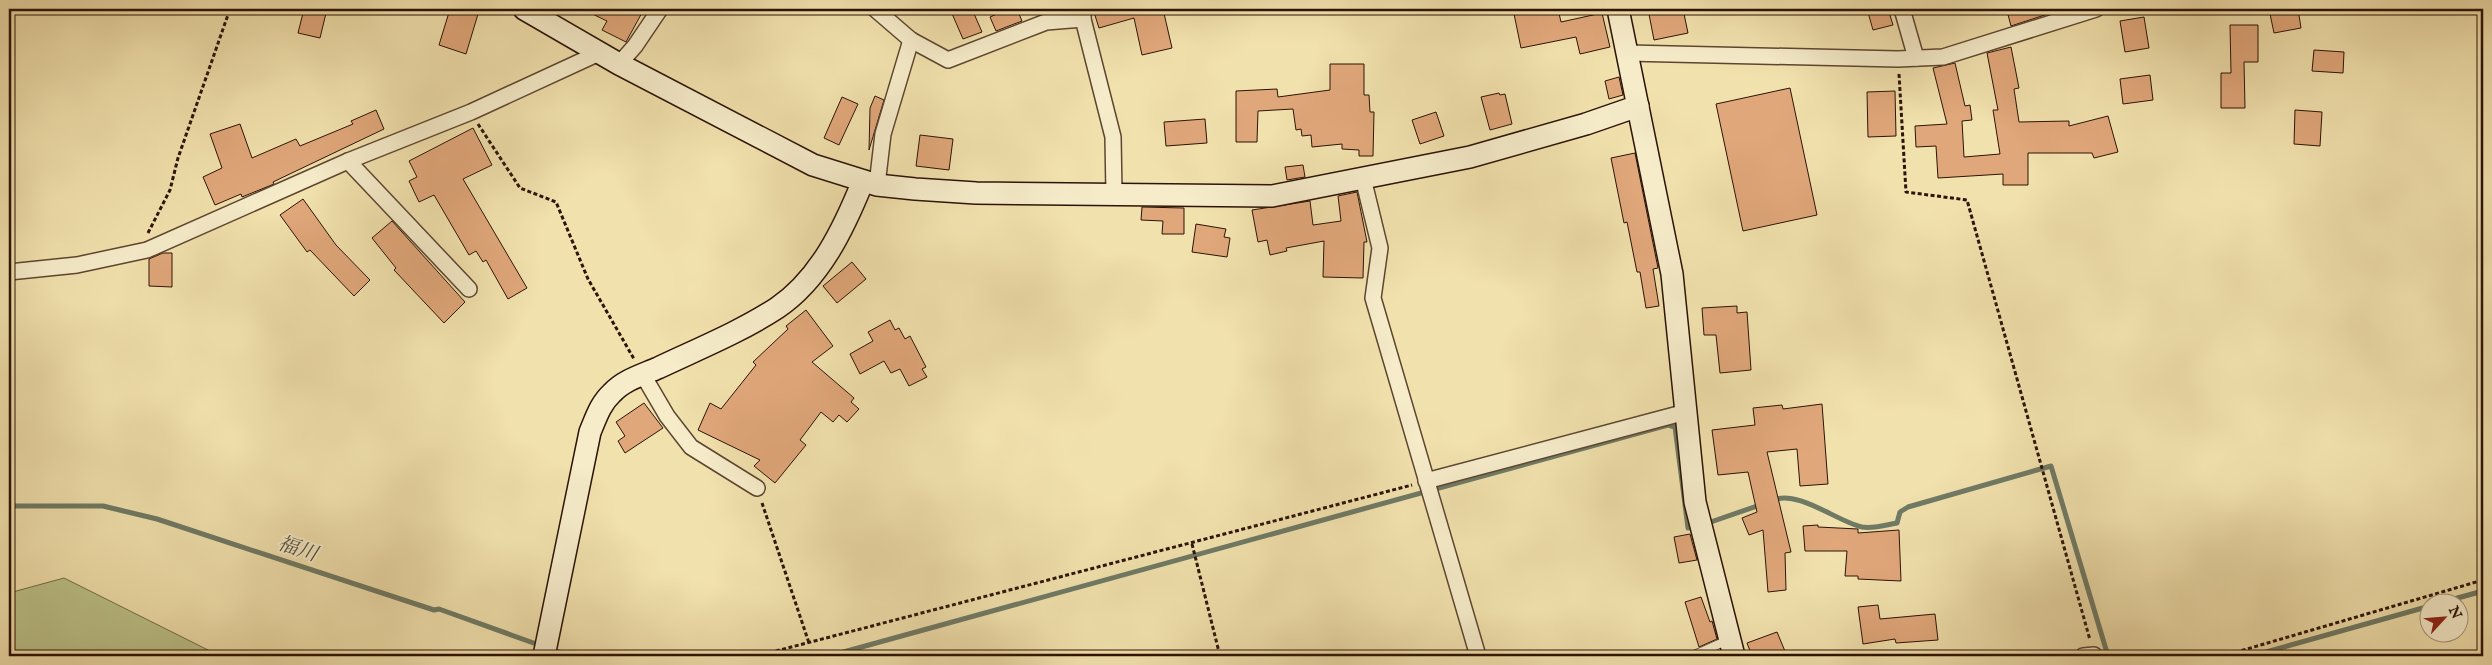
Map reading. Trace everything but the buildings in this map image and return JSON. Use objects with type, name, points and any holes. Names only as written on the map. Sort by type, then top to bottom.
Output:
[{"type":"street","points":[[524,9],[619,64],[813,164],[870,183],[976,193],[1272,196],[1470,157],[1586,124],[1638,106]]},
{"type":"street","points":[[619,64],[635,46],[660,9]]},
{"type":"street","points":[[875,9],[911,40],[948,60],[1046,22],[1083,14],[1113,137],[1114,194]]},
{"type":"street","points":[[1618,9],[1672,274],[1695,502],[1732,648]]},
{"type":"street","points":[[1902,9],[1916,58]]},
{"type":"street","points":[[1627,53],[1898,58],[1943,57],[2096,9]]},
{"type":"street","points":[[544,656],[590,432],[599,408],[612,392],[631,379],[643,375],[753,321],[778,307],[798,290],[837,240],[870,183],[911,40]]},
{"type":"street","points":[[9,272],[77,265],[147,250],[348,161],[471,112],[599,53]]},
{"type":"street","points":[[348,161],[469,289]]},
{"type":"street","points":[[1363,178],[1380,248],[1373,298],[1478,656]]},
{"type":"street","points":[[643,375],[667,416],[691,447],[757,488]]},
{"type":"street","points":[[1426,481],[1686,412]]},
{"type":"lane","points":[[1692,656],[1732,648]]},
{"type":"path","points":[[147,250],[148,229],[170,190],[178,158],[230,9]]},
{"type":"path","points":[[1898,58],[1906,192],[1966,200],[2088,656]]},
{"type":"path","points":[[471,112],[520,188],[556,202],[588,280],[643,375]]},
{"type":"path","points":[[757,656],[1192,544],[1426,481]]},
{"type":"path","points":[[757,488],[809,643]]},
{"type":"path","points":[[1192,544],[1220,656]]},
{"type":"path","points":[[2223,656],[2483,580]]},
{"type":"green space","points":[[64,578],[220,656],[9,656],[9,593]]},
{"type":"waterway","points":[[829,656],[1668,425],[1675,427],[1688,528],[1696,526]]},
{"type":"waterway","points":[[1773,500],[1783,498],[1794,499],[1852,524],[1862,527],[1875,527],[1897,523],[1900,512],[1908,507],[2051,466],[2108,656]]},
{"type":"waterway","points":[[1705,524],[1760,505]]},
{"type":"waterway","name":"福川","points":[[9,506],[103,506],[157,519],[434,610],[439,609],[542,646]]},
{"type":"waterway","points":[[2470,595],[2483,591]]},
{"type":"waterway","points":[[2252,656],[2420,609]]},
{"type":"waterway","name":"福川","points":[[550,649],[571,656]]}]
